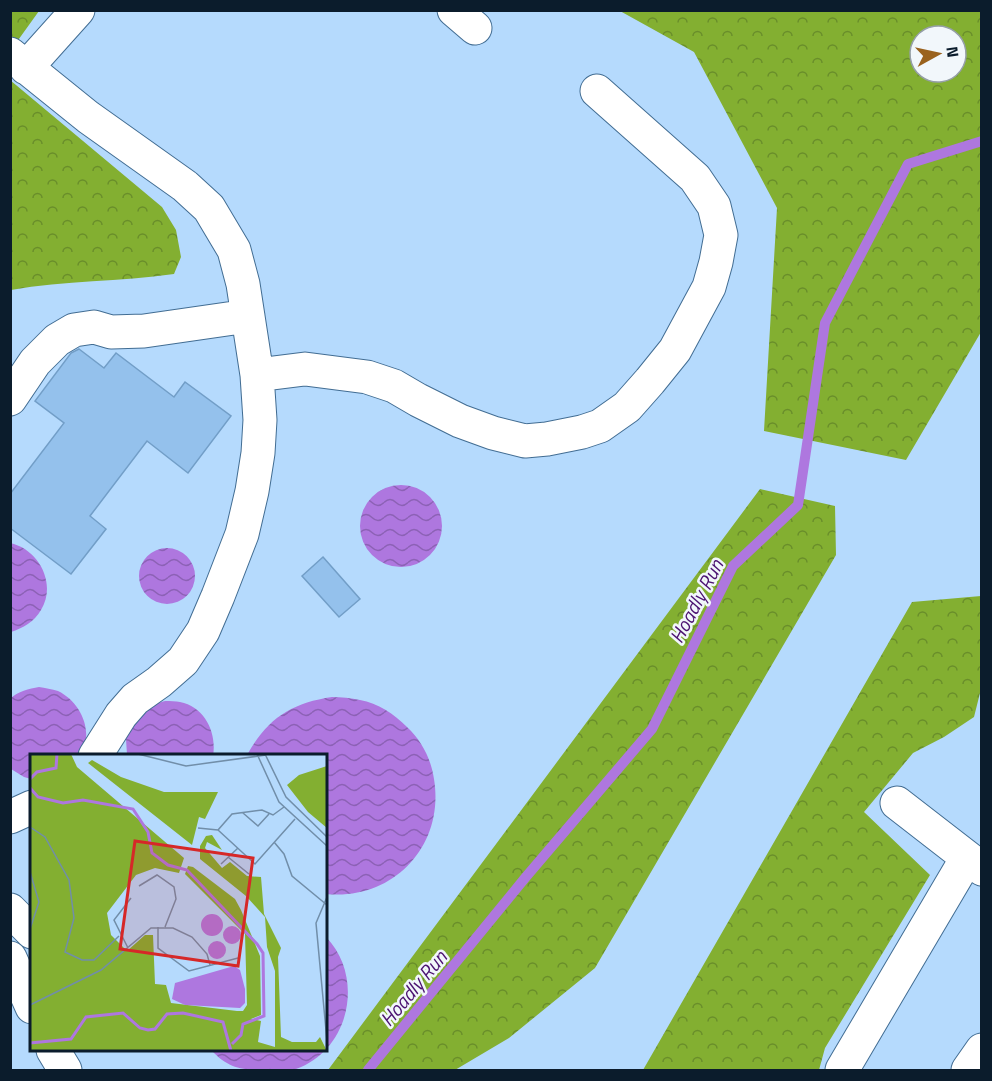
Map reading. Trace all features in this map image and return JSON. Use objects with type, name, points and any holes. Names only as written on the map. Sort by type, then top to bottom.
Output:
[{"type":"lane","points":[[78,10],[18,61],[88,117],[185,186],[209,208],[234,250],[243,284],[260,420],[258,453],[242,534],[203,631],[183,661],[135,699],[121,715],[96,754]]},
{"type":"lane","points":[[256,375],[306,369],[367,377],[394,386],[460,421],[493,434],[525,441],[547,439],[600,426],[627,406],[675,350],[709,287],[721,235],[714,206],[695,178],[597,91]]},
{"type":"lane","points":[[10,399],[35,362],[57,340],[74,330],[94,327],[111,332],[144,332],[248,316]]},
{"type":"lane","points":[[842,1070],[974,863],[897,803]]},
{"type":"lane","points":[[10,817],[30,808]]},
{"type":"lane","points":[[10,910],[30,930]]},
{"type":"lane","points":[[10,958],[30,1003]]},
{"type":"lane","points":[[968,1071],[981,1050]]},
{"type":"lane","points":[[54,1051],[65,1071]]},
{"type":"green space","points":[[11,11],[39,11],[11,50]]},
{"type":"green space","points":[[620,11],[981,11],[981,332],[906,460],[764,431],[777,208],[694,52]]},
{"type":"green space","points":[[10,80],[162,207],[176,230],[181,257],[174,274],[52,284],[11,290]]},
{"type":"green space","points":[[760,489],[835,506],[836,555],[595,968],[509,1038],[455,1070],[328,1070]]},
{"type":"green space","points":[[981,596],[981,689],[974,717],[944,737],[913,753],[864,812],[930,875],[825,1048],[819,1070],[643,1070],[912,602]]},
{"type":"water","points":[[401,485],[417,488],[430,497],[439,510],[442,526],[439,542],[430,555],[417,564],[401,567],[385,564],[372,555],[363,542],[360,526],[363,510],[372,497],[385,488]]},
{"type":"water","points":[[10,543],[29,552],[37,560],[46,579],[47,589],[41,610],[35,618],[20,629],[11,632]]},
{"type":"water","points":[[161,548],[173,548],[183,552],[191,560],[195,576],[191,592],[183,600],[173,604],[161,604],[151,600],[143,592],[139,582],[139,570],[143,560],[151,552]]},
{"type":"water","points":[[39,687],[58,691],[66,696],[79,710],[86,728],[86,737],[80,754],[30,754],[30,779],[11,769],[10,699]]},
{"type":"water","points":[[332,697],[367,701],[397,718],[421,744],[431,764],[434,779],[435,803],[431,826],[422,847],[409,864],[393,878],[373,888],[350,894],[327,894],[327,754],[248,754],[272,722],[292,708]]},
{"type":"water","points":[[165,701],[178,702],[196,709],[211,730],[213,754],[127,754],[126,739],[131,725],[151,705]]},
{"type":"water","points":[[327,938],[338,953],[345,972],[348,991],[346,1011],[340,1029],[327,1048]]},
{"type":"water","points":[[212,1051],[324,1051],[314,1060],[296,1069],[285,1071],[235,1067],[223,1061]]},
{"type":"building","points":[[79,349],[104,368],[116,353],[174,397],[185,382],[231,416],[188,473],[147,441],[90,516],[106,529],[71,574],[10,528],[10,494],[64,423],[35,401],[71,353]]},
{"type":"building","points":[[323,557],[360,599],[339,617],[302,576]]},
{"type":"waterway","name":"Hoadly Run","points":[[368,1070],[525,878],[652,729],[733,566],[798,505],[825,323],[908,164],[982,141]]}]
